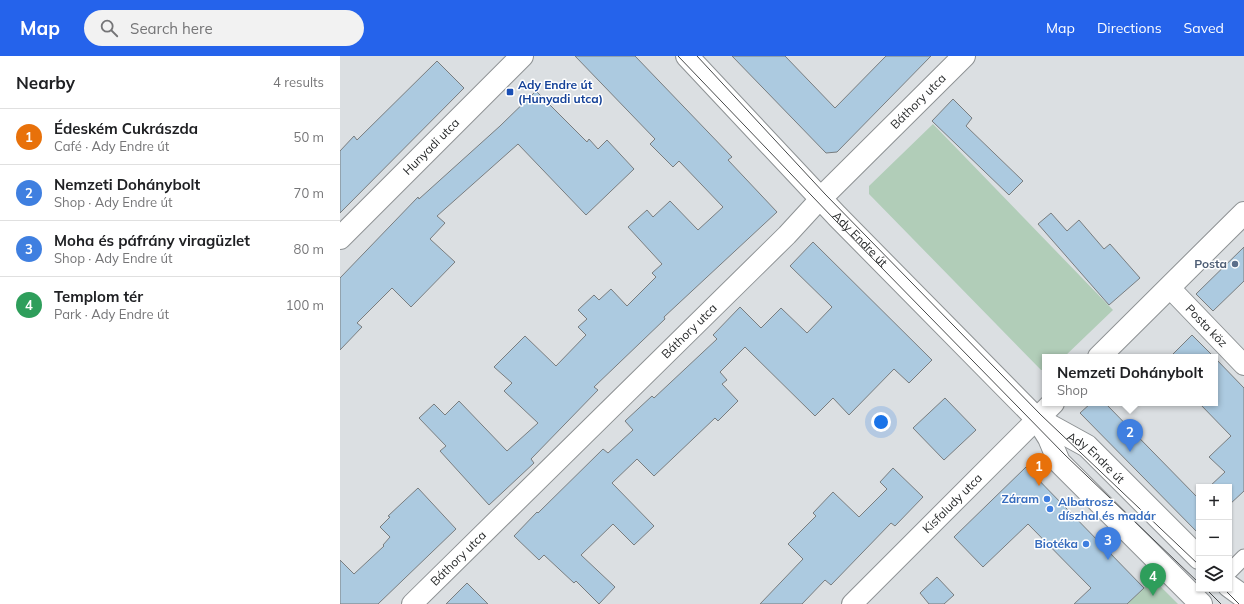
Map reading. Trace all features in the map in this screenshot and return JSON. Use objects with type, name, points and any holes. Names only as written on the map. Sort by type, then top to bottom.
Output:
[{"type":"street","name":"Hunyadi utca","points":[[340,238],[522,56]]},
{"type":"street","name":"Ady Endre út","points":[[687,56],[821,198],[1036,419],[1049,438],[1059,462],[1201,604]]},
{"type":"street","name":"Báthory utca","points":[[412,604],[781,241],[821,198],[964,56]]},
{"type":"street","points":[[1102,354],[1244,213]]},
{"type":"street","name":"Posta köz","points":[[1169,288],[1244,364]]},
{"type":"street","name":"Kisfaludy utca","points":[[852,604],[1050,406]]},
{"type":"street","name":"Ady Endre út","points":[[1036,419],[1087,446],[1197,556]]},
{"type":"street","points":[[1232,569],[1244,557]]},
{"type":"street","points":[[1232,588],[1244,598]]},
{"type":"green space","points":[[933,124],[1113,310],[1067,354],[1042,354],[1041,370],[869,194],[869,186]]},
{"type":"green space","points":[[1153,579],[1178,604],[1127,604]]},
{"type":"building","points":[[575,56],[635,56],[732,157],[728,160],[777,212],[664,317],[665,319],[594,387],[598,390],[531,459],[534,463],[489,505],[440,451],[446,446],[419,418],[434,404],[445,415],[459,401],[507,451],[538,423],[504,391],[512,383],[494,367],[525,336],[556,366],[586,335],[578,327],[587,319],[578,310],[594,295],[599,300],[611,289],[627,306],[656,277],[652,273],[662,264],[628,227],[647,210],[653,217],[670,201],[698,230],[723,207],[679,161],[673,167],[650,144],[655,139]]},
{"type":"building","points":[[732,56],[785,56],[835,108],[886,56],[931,56],[837,152],[826,153]]},
{"type":"building","points":[[437,61],[464,88],[340,213],[340,151],[354,136],[357,140]]},
{"type":"building","points":[[536,91],[587,142],[589,139],[598,149],[607,140],[634,169],[586,215],[518,144],[437,216],[445,223],[430,239],[455,262],[411,307],[392,288],[357,323],[362,327],[340,350],[340,278],[418,197],[419,199],[500,126]]},
{"type":"building","points":[[953,99],[972,118],[966,126],[1023,181],[1009,195],[932,121]]},
{"type":"building","points":[[1051,213],[1067,231],[1079,220],[1104,249],[1110,244],[1140,278],[1109,305],[1038,224]]},
{"type":"building","points":[[813,242],[932,360],[909,383],[894,369],[849,415],[833,398],[815,416],[745,347],[720,372],[727,380],[722,384],[738,401],[718,421],[715,418],[654,476],[637,459],[612,483],[654,526],[634,545],[613,524],[581,555],[615,587],[599,604],[576,581],[574,583],[544,555],[539,560],[514,536],[603,449],[608,453],[633,430],[625,421],[652,396],[654,398],[717,339],[713,335],[740,307],[761,328],[781,308],[807,333],[832,307],[790,266]]},
{"type":"building","name":"Posta","points":[[1244,247],[1244,281],[1213,311],[1196,294]]},
{"type":"building","points":[[1192,335],[1211,354],[1173,354]]},
{"type":"building","points":[[1218,361],[1244,388],[1244,491],[1232,502],[1232,484],[1212,484],[1225,472],[1209,457],[1231,436],[1202,406],[1218,406]]},
{"type":"building","points":[[945,398],[976,430],[944,460],[913,428]]},
{"type":"building","points":[[1088,406],[1108,406],[1196,496],[1196,531],[1080,413]]},
{"type":"building","points":[[1026,467],[1144,588],[1127,604],[1074,604],[1091,588],[1028,524],[983,567],[954,537]]},
{"type":"building","points":[[893,468],[923,497],[895,526],[891,523],[831,585],[825,580],[802,604],[760,604],[803,559],[788,544],[816,516],[813,513],[833,492],[859,517],[887,489],[880,482]]},
{"type":"building","points":[[418,488],[456,529],[378,604],[340,604],[340,560],[354,574],[384,546],[383,545],[390,537],[380,527],[390,517],[388,516]]},
{"type":"building","points":[[937,577],[954,595],[944,604],[929,604],[920,593]]},
{"type":"building","points":[[467,583],[488,604],[446,604]]},
{"type":"tram line","points":[[678,56],[834,219],[1065,455],[1196,580]]},
{"type":"tram line","points":[[697,56],[825,194],[1041,415],[1196,562]]},
{"type":"tram line","points":[[1209,592],[1221,604]]},
{"type":"tram line","points":[[1227,592],[1239,604]]},
{"type":"place","name":"Ady Endre út (Hunyadi utca)","points":[[510,92]]},
{"type":"place","name":"Posta","points":[[1235,264]]},
{"type":"place","name":"Nemzeti Dohánybolt","points":[[1130,452]]},
{"type":"place","name":"Édeském Cukrászda","points":[[1039,486]]},
{"type":"place","name":"Záram","points":[[1047,499]]},
{"type":"place","name":"Albatrosz díszhal és madár","points":[[1050,509]]},
{"type":"place","name":"Biotéka","points":[[1086,544]]},
{"type":"place","name":"Moha és páfrány viragüzlet","points":[[1108,560]]},
{"type":"place","name":"Templom tér","points":[[1153,596]]}]
